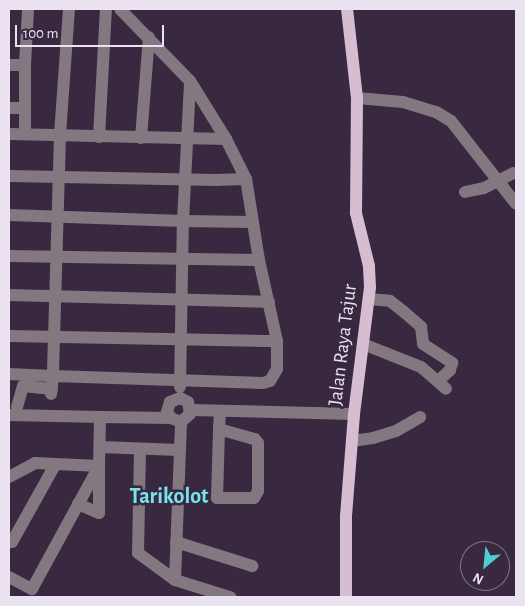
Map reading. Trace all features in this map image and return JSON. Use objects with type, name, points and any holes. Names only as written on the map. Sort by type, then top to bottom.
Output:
[{"type":"main road","name":"Jalan Raya Tajur","points":[[346,597],[346,516],[354,414],[370,299],[369,266],[356,213],[357,98],[347,9]]},
{"type":"street","points":[[25,134],[24,65],[28,9]]},
{"type":"street","points":[[52,386],[60,136],[69,9]]},
{"type":"street","points":[[99,137],[106,9]]},
{"type":"street","points":[[120,9],[190,81],[226,139],[246,179],[259,260],[277,341],[276,369],[270,381],[263,383],[181,380],[23,386],[13,411],[176,420],[188,418],[191,410],[188,402],[180,398],[173,399],[168,405],[168,412],[176,420],[179,450],[175,580]]},
{"type":"street","points":[[141,138],[149,37]]},
{"type":"street","points":[[9,65],[24,65]]},
{"type":"street","points":[[180,398],[181,259],[190,81]]},
{"type":"street","points":[[357,98],[403,102],[436,112],[462,133],[497,182],[516,204]]},
{"type":"street","points":[[9,108],[24,108]]},
{"type":"street","points":[[9,134],[226,139]]},
{"type":"street","points":[[465,192],[497,182],[513,173]]},
{"type":"street","points":[[9,176],[246,179]]},
{"type":"street","points":[[9,215],[183,222],[252,222]]},
{"type":"street","points":[[9,256],[259,260]]},
{"type":"street","points":[[9,295],[269,302]]},
{"type":"street","points":[[363,344],[420,367],[442,385],[452,363],[423,344],[421,327],[404,312],[390,302],[370,299]]},
{"type":"street","points":[[9,336],[277,341]]},
{"type":"street","points":[[9,374],[52,386]]},
{"type":"street","points":[[191,410],[354,414]]},
{"type":"street","points":[[219,429],[255,439],[258,443],[258,491],[254,498],[217,498],[219,429],[220,412]]},
{"type":"street","points":[[78,504],[99,513],[100,417]]},
{"type":"street","points":[[352,441],[373,438],[396,431],[420,417]]},
{"type":"street","points":[[100,447],[179,450]]},
{"type":"street","points":[[140,450],[137,550],[140,555],[175,580],[230,597]]},
{"type":"street","points":[[9,477],[35,463],[100,466]]},
{"type":"street","points":[[9,541],[12,542],[55,465]]},
{"type":"street","points":[[9,577],[32,589],[100,466]]},
{"type":"street","points":[[176,542],[252,566]]},
{"type":"district","name":"Tarikolot","points":[[169,497]]}]
